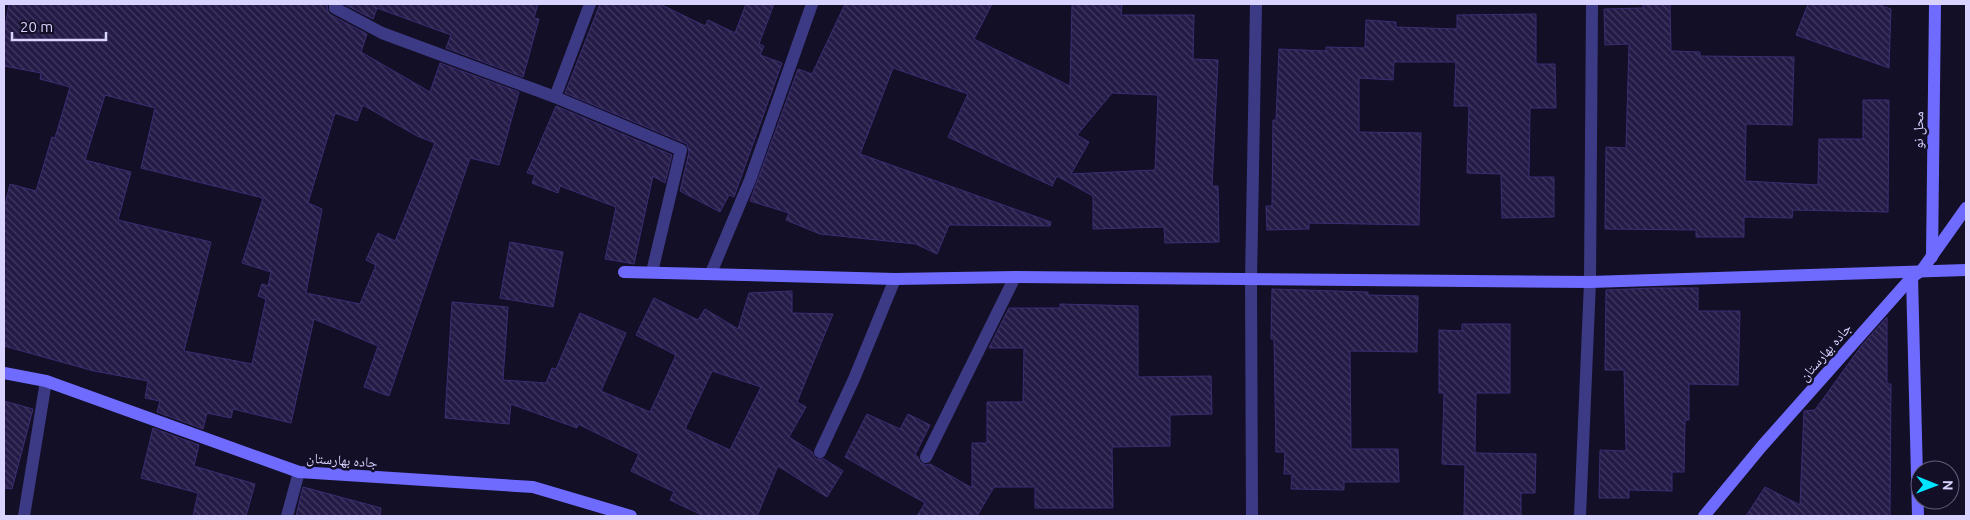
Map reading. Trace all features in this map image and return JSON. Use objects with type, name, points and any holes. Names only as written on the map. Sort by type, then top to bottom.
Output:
[{"type":"street","points":[[335,4],[335,8],[382,33],[555,97],[681,150],[652,272]]},
{"type":"street","points":[[555,97],[590,4]]},
{"type":"street","points":[[711,273],[750,180],[812,4]]},
{"type":"street","points":[[1252,516],[1251,280],[1256,4]]},
{"type":"street","points":[[1580,516],[1590,282],[1592,4]]},
{"type":"street","name":"محل نو","points":[[1932,257],[1935,4]]},
{"type":"street","name":"جاده بهارستان","points":[[1704,516],[1762,446],[1932,257],[1966,208]]},
{"type":"street","points":[[624,272],[895,279],[1015,277],[1590,282],[1917,274],[1966,270]]},
{"type":"street","points":[[1917,274],[1918,516]]},
{"type":"street","points":[[926,457],[1015,277]]},
{"type":"street","points":[[820,452],[854,379],[895,279]]},
{"type":"street","name":"جاده بهارستان","points":[[4,374],[46,381],[299,472],[533,487],[630,516]]},
{"type":"street","points":[[24,516],[46,381]]},
{"type":"street","points":[[287,516],[299,472]]},
{"type":"building","points":[[9,4],[327,4],[328,12],[331,15],[367,34],[361,52],[430,92],[440,63],[519,92],[499,165],[470,158],[389,396],[364,387],[378,346],[314,319],[291,423],[233,409],[231,418],[207,413],[203,429],[157,412],[160,401],[145,398],[148,381],[94,371],[4,346],[4,209],[10,184],[36,191],[52,137],[55,138],[70,87],[40,79],[41,73],[4,66],[4,33]],"holes":[[[105,95],[155,108],[141,168],[263,198],[242,263],[271,272],[268,286],[262,284],[258,296],[266,299],[252,364],[184,351],[211,242],[118,220],[131,172],[85,160]],[[363,105],[417,136],[435,143],[395,241],[378,233],[366,260],[376,265],[360,304],[306,293],[322,209],[308,203],[335,113],[357,121]]]},
{"type":"building","points":[[344,4],[538,4],[534,18],[539,19],[523,77],[446,48],[451,35],[377,8],[373,19]]},
{"type":"building","points":[[600,4],[660,4],[705,26],[708,20],[735,33],[746,4],[774,4],[759,44],[764,46],[760,55],[782,63],[734,197],[729,195],[720,212],[680,191],[689,152],[687,144],[565,93]]},
{"type":"building","points":[[845,4],[992,4],[974,39],[1070,86],[1072,4],[1122,4],[1121,15],[1194,15],[1193,59],[1218,60],[1212,186],[1218,186],[1219,242],[1165,243],[1164,227],[1093,229],[1093,196],[1057,176],[1052,186],[948,137],[968,94],[893,68],[860,154],[1051,222],[1050,226],[949,225],[937,254],[916,244],[820,234],[786,220],[789,213],[750,201],[798,69],[812,74]],"holes":[[[1112,93],[1158,95],[1155,170],[1071,174],[1089,142],[1077,135]]]},
{"type":"building","points":[[1643,4],[1670,4],[1671,51],[1700,52],[1700,56],[1794,57],[1792,125],[1746,124],[1745,181],[1818,185],[1819,139],[1863,139],[1863,100],[1889,100],[1888,212],[1793,210],[1792,218],[1744,217],[1744,237],[1696,237],[1696,230],[1605,229],[1606,147],[1626,148],[1629,44],[1605,45],[1604,9],[1643,8]]},
{"type":"building","points":[[1808,4],[1877,4],[1891,9],[1889,68],[1796,35]]},
{"type":"building","points":[[1536,14],[1536,64],[1555,64],[1556,108],[1530,108],[1529,177],[1554,177],[1554,217],[1502,218],[1501,174],[1467,173],[1469,106],[1454,106],[1456,62],[1394,62],[1393,80],[1359,78],[1359,132],[1421,133],[1419,225],[1309,223],[1309,229],[1267,230],[1266,206],[1272,206],[1273,120],[1276,120],[1279,49],[1326,51],[1326,47],[1365,48],[1366,20],[1396,22],[1396,27],[1457,29],[1457,15]]},
{"type":"building","points":[[556,106],[672,155],[665,183],[653,176],[634,264],[605,259],[616,207],[560,186],[558,193],[532,183],[535,175],[527,173]]},
{"type":"building","points":[[510,242],[563,252],[553,307],[500,298]]},
{"type":"building","points":[[1698,288],[1698,311],[1740,311],[1738,385],[1689,384],[1689,420],[1685,420],[1684,472],[1672,472],[1672,491],[1629,490],[1629,498],[1599,498],[1600,450],[1626,451],[1624,370],[1605,370],[1606,290]]},
{"type":"building","points":[[1272,289],[1368,292],[1368,295],[1418,296],[1417,352],[1350,351],[1351,449],[1398,449],[1399,482],[1344,482],[1344,490],[1291,489],[1292,474],[1284,474],[1285,452],[1276,452],[1274,339],[1271,339]]},
{"type":"building","points":[[792,291],[792,313],[833,314],[797,402],[806,407],[789,437],[812,452],[816,459],[824,459],[843,471],[827,497],[778,466],[757,516],[704,516],[670,500],[674,492],[631,471],[639,454],[578,424],[577,428],[511,404],[509,424],[445,418],[452,302],[508,307],[503,380],[546,383],[552,368],[556,369],[580,313],[626,333],[601,391],[650,412],[676,355],[636,335],[654,298],[698,320],[705,309],[738,329],[749,293]],"holes":[[[712,371],[761,387],[730,450],[685,429]]]},
{"type":"building","points":[[1060,304],[1138,306],[1138,377],[1211,376],[1212,414],[1170,415],[1170,446],[1112,447],[1113,508],[1035,508],[1035,487],[994,487],[977,516],[917,516],[925,503],[845,457],[867,414],[900,429],[908,414],[930,425],[915,455],[920,462],[926,465],[930,464],[972,488],[972,443],[987,443],[987,402],[1023,402],[1024,348],[989,348],[1009,308],[1060,308]]},
{"type":"building","points":[[1887,317],[1887,384],[1891,384],[1890,516],[1746,516],[1765,487],[1800,505],[1804,411],[1815,410],[1862,345]]},
{"type":"building","points":[[1462,324],[1510,324],[1510,393],[1476,393],[1475,453],[1536,454],[1535,493],[1521,493],[1521,516],[1464,516],[1465,465],[1442,464],[1444,393],[1439,393],[1439,330],[1462,331]]},
{"type":"building","points":[[4,401],[33,409],[12,489],[4,488]]},
{"type":"building","points":[[153,428],[199,445],[194,466],[255,484],[246,516],[193,516],[198,493],[141,478]]},
{"type":"building","points":[[303,487],[381,508],[380,516],[296,516]]}]
